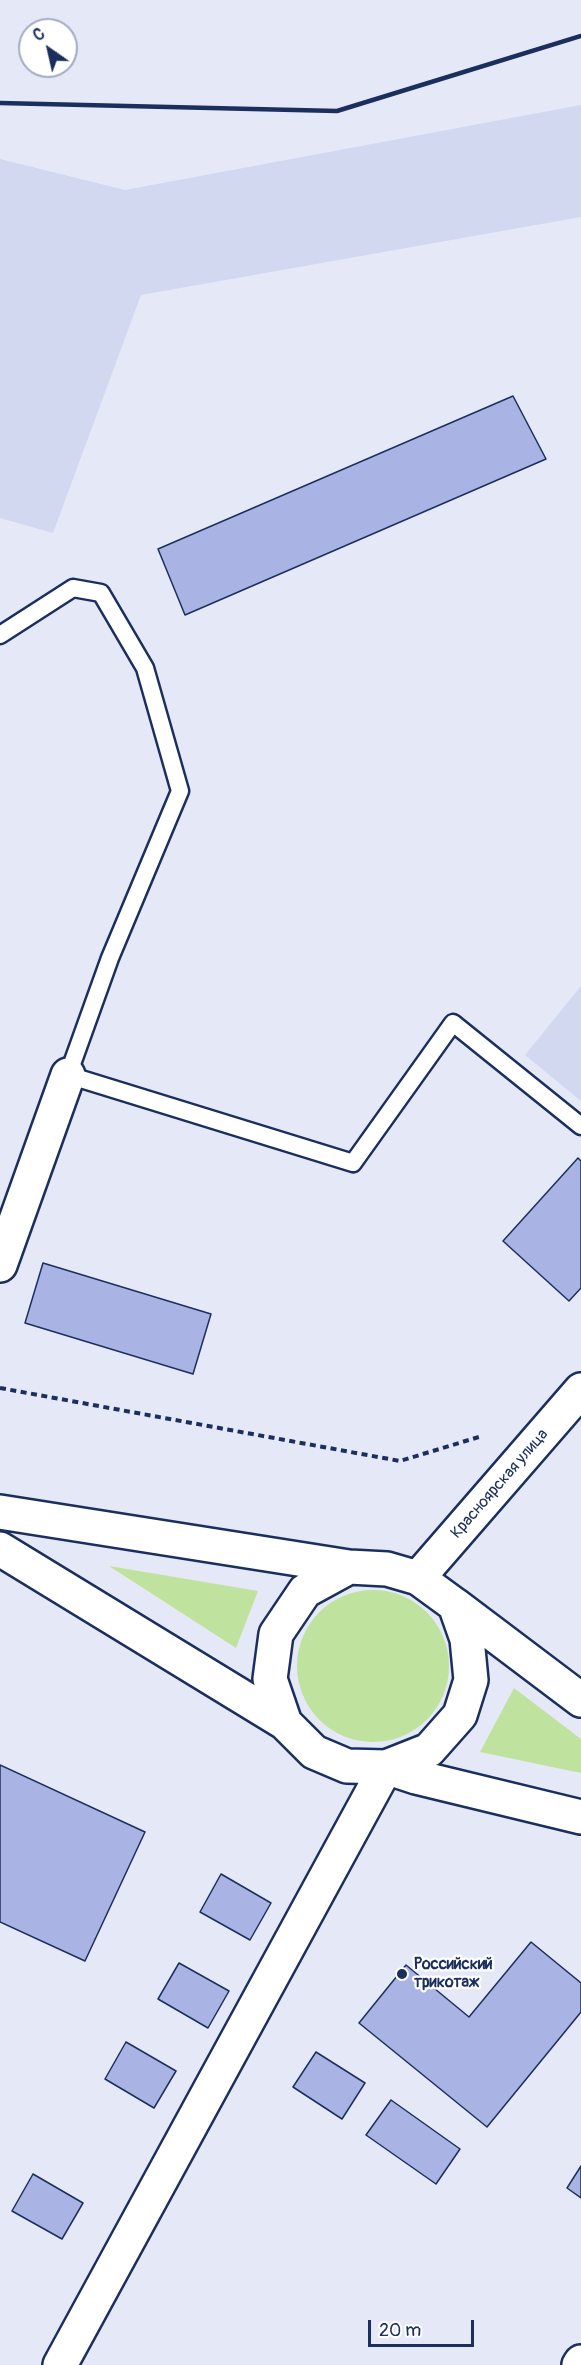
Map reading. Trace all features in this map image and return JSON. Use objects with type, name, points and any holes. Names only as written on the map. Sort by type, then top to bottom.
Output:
[{"type":"main road","points":[[0,1265],[68,1075]]},
{"type":"main road","name":"Красноярская улица","points":[[418,1578],[581,1390]]},
{"type":"main road","points":[[0,1512],[349,1567],[387,1569],[418,1578],[581,1700]]},
{"type":"main road","points":[[0,1549],[285,1723],[314,1752],[347,1766],[386,1767],[416,1777],[581,1817]]},
{"type":"main road","points":[[285,1723],[270,1679],[276,1634],[305,1592],[349,1567]]},
{"type":"main road","points":[[60,2365],[386,1767],[429,1750],[460,1715],[471,1680],[467,1639],[455,1605]]},
{"type":"lane","points":[[0,635],[73,588],[102,592],[145,668],[180,791],[110,958],[68,1075],[353,1163],[453,1023],[581,1126]]},
{"type":"path","points":[[0,1388],[400,1461],[482,1436]]},
{"type":"shaded area","points":[[581,105],[581,217],[141,295],[53,533],[0,518],[0,159],[125,190]]},
{"type":"shaded area","points":[[581,986],[581,1101],[525,1055]]},
{"type":"green space","points":[[109,1566],[258,1591],[236,1648]]},
{"type":"green space","points":[[373,1590],[402,1596],[427,1612],[443,1637],[449,1666],[443,1695],[427,1720],[402,1736],[373,1742],[344,1736],[319,1720],[303,1695],[297,1666],[303,1637],[319,1612],[344,1596]]},
{"type":"green space","points":[[514,1688],[581,1739],[581,1773],[480,1752]]},
{"type":"building","points":[[513,396],[546,459],[185,615],[158,549]]},
{"type":"building","points":[[578,1158],[581,1161],[581,1288],[569,1301],[503,1241]]},
{"type":"building","points":[[43,1263],[211,1314],[193,1374],[25,1323]]},
{"type":"building","points":[[0,1765],[145,1832],[85,1961],[0,1922]]},
{"type":"building","points":[[221,1874],[271,1903],[250,1940],[200,1912]]},
{"type":"building","points":[[531,1942],[581,1983],[581,2012],[487,2127],[359,2023],[406,1965],[469,2017]]},
{"type":"building","points":[[179,1963],[229,1991],[208,2028],[158,1999]]},
{"type":"building","points":[[126,2042],[176,2071],[154,2108],[105,2079]]},
{"type":"building","points":[[316,2052],[365,2083],[342,2119],[293,2087]]},
{"type":"building","points":[[391,2100],[460,2149],[436,2184],[366,2135]]},
{"type":"building","points":[[581,2166],[581,2198],[567,2188]]},
{"type":"building","points":[[33,2174],[83,2203],[62,2239],[12,2211]]},
{"type":"railway","points":[[0,103],[337,111],[581,36]]},
{"type":"place","name":"Российский трикотаж","points":[[402,1974]]}]
